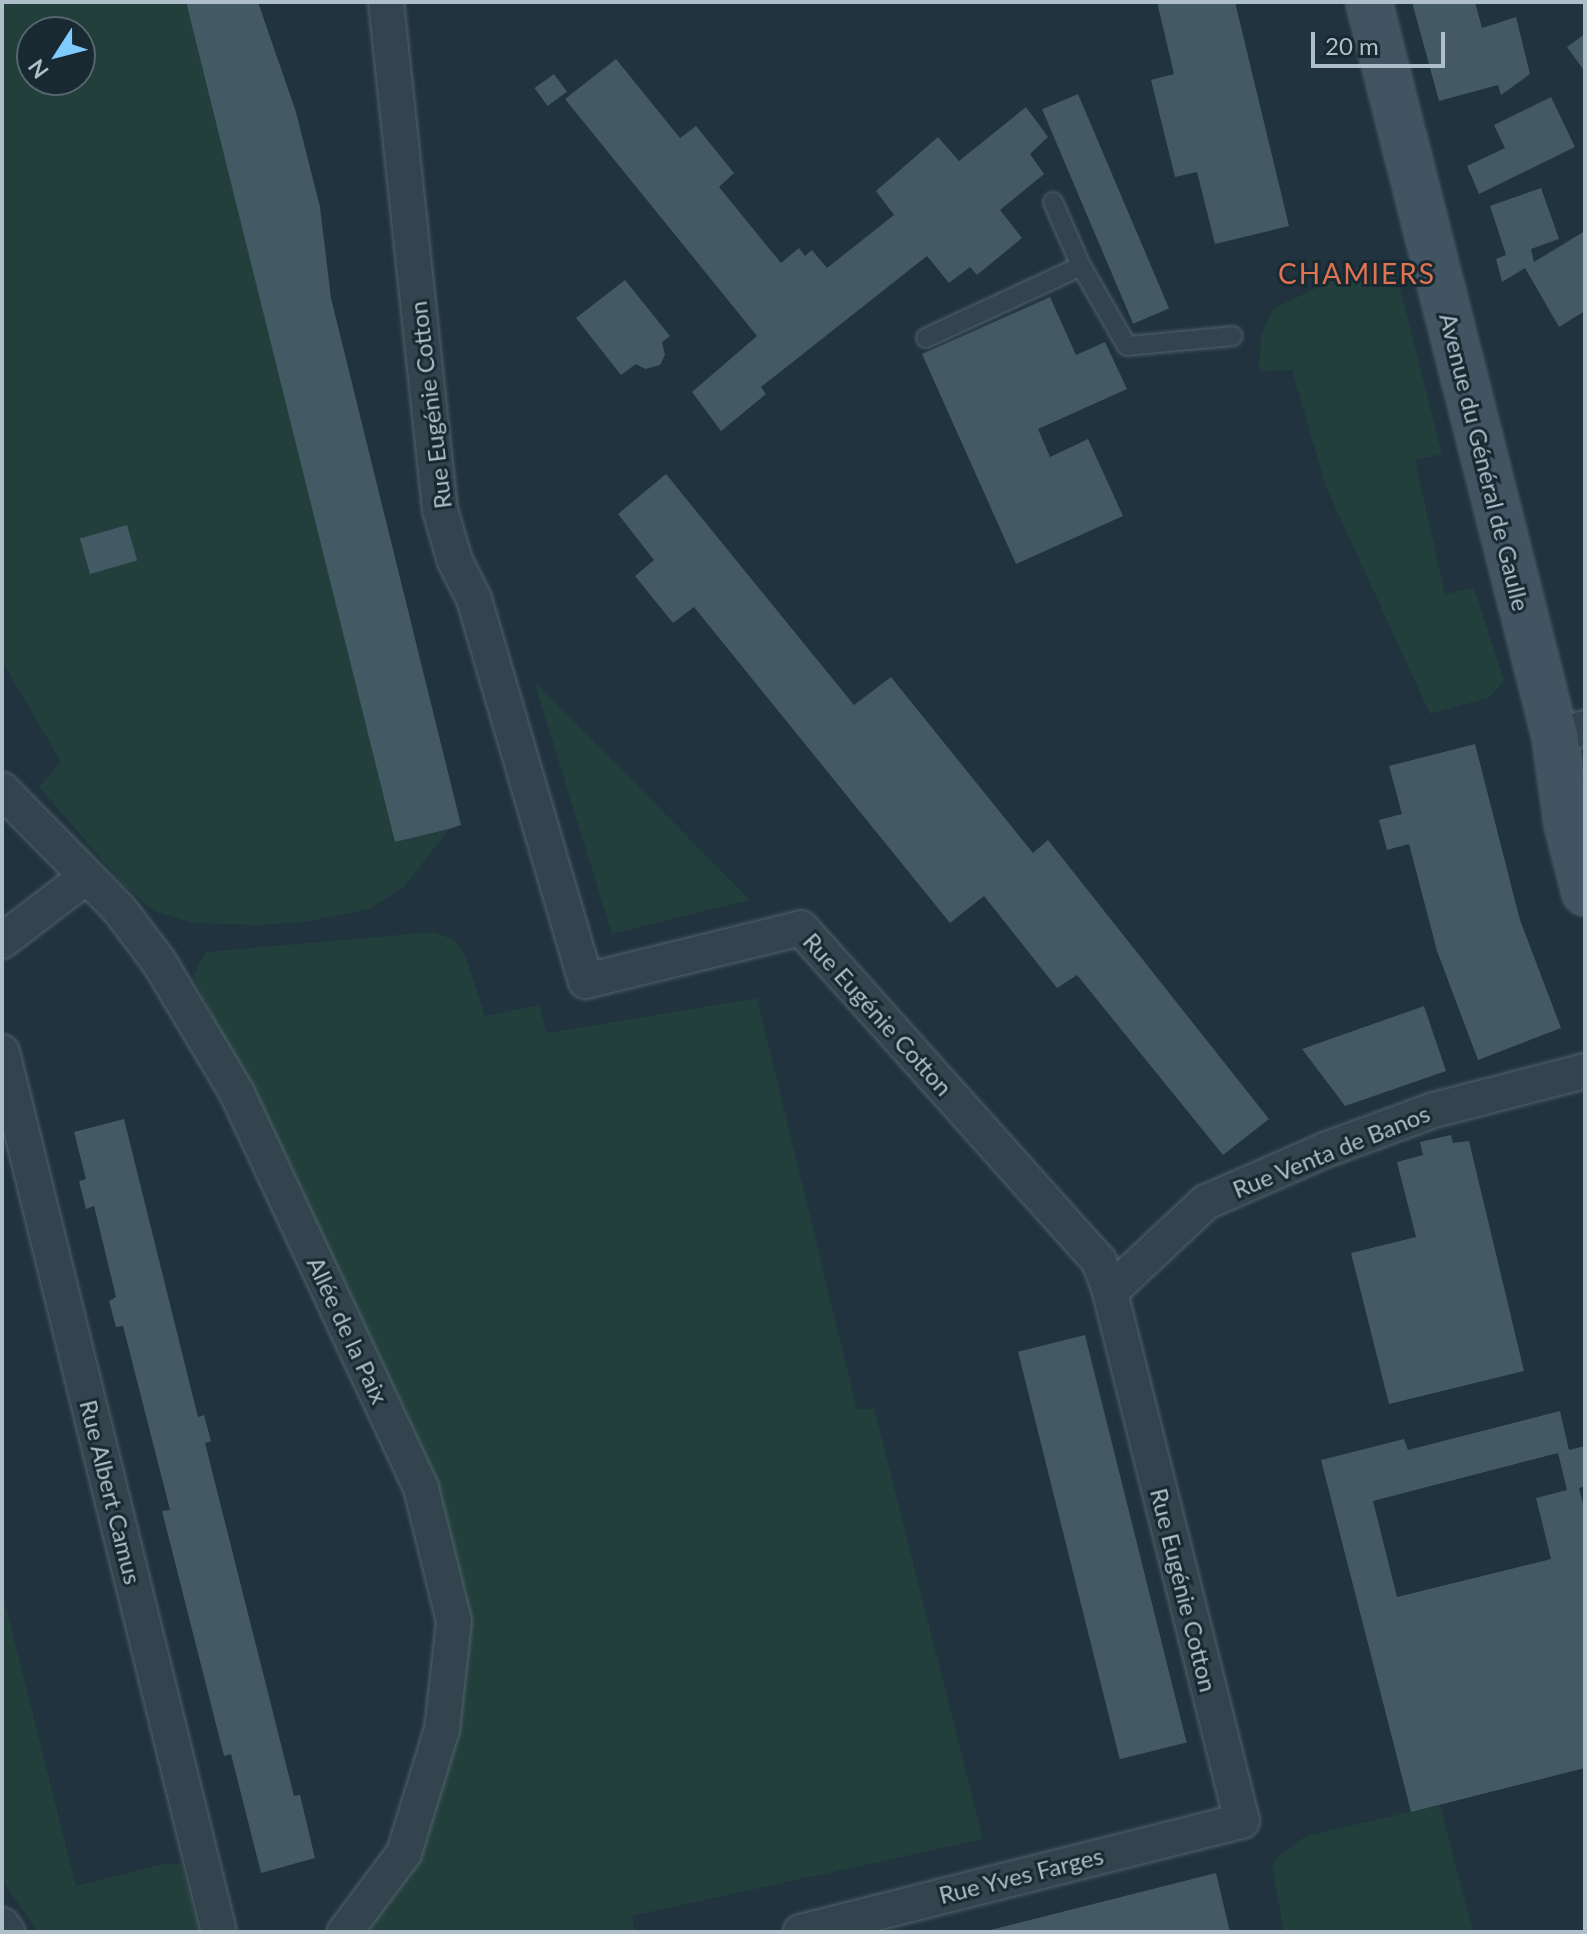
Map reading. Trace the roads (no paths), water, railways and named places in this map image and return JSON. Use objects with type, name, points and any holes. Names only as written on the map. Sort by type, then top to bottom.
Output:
[{"type":"main road","name":"Avenue du Général de Gaulle","points":[[1369,2],[1570,732],[1585,805]]},
{"type":"main road","name":"Avenue du Général de Gaulle","points":[[1570,732],[1567,823],[1585,893]]},
{"type":"street","name":"Rue Eugénie Cotton","points":[[386,2],[440,510],[455,561],[474,599],[586,981],[801,928],[1099,1261],[1110,1292],[1242,1821]]},
{"type":"street","name":"Allée de la Paix","points":[[2,790],[119,909],[159,962],[237,1093],[421,1488],[454,1621],[442,1729],[404,1853],[345,1932]]},
{"type":"street","points":[[2,941],[86,877]]},
{"type":"street","name":"Rue Albert Camus","points":[[2,1052],[219,1932]]},
{"type":"street","name":"Rue Venta de Banos","points":[[1110,1292],[1206,1202],[1325,1150],[1434,1110],[1585,1071]]},
{"type":"street","name":"Rue Yves Farges","points":[[801,1932],[1242,1821]]},
{"type":"street","points":[[2,1925],[7,1932]]},
{"type":"lane","points":[[1053,202],[1081,266],[1127,346],[1233,336]]},
{"type":"lane","points":[[926,338],[1081,266]]},
{"type":"district","name":"CHAMIERS","points":[[1357,273]]}]
